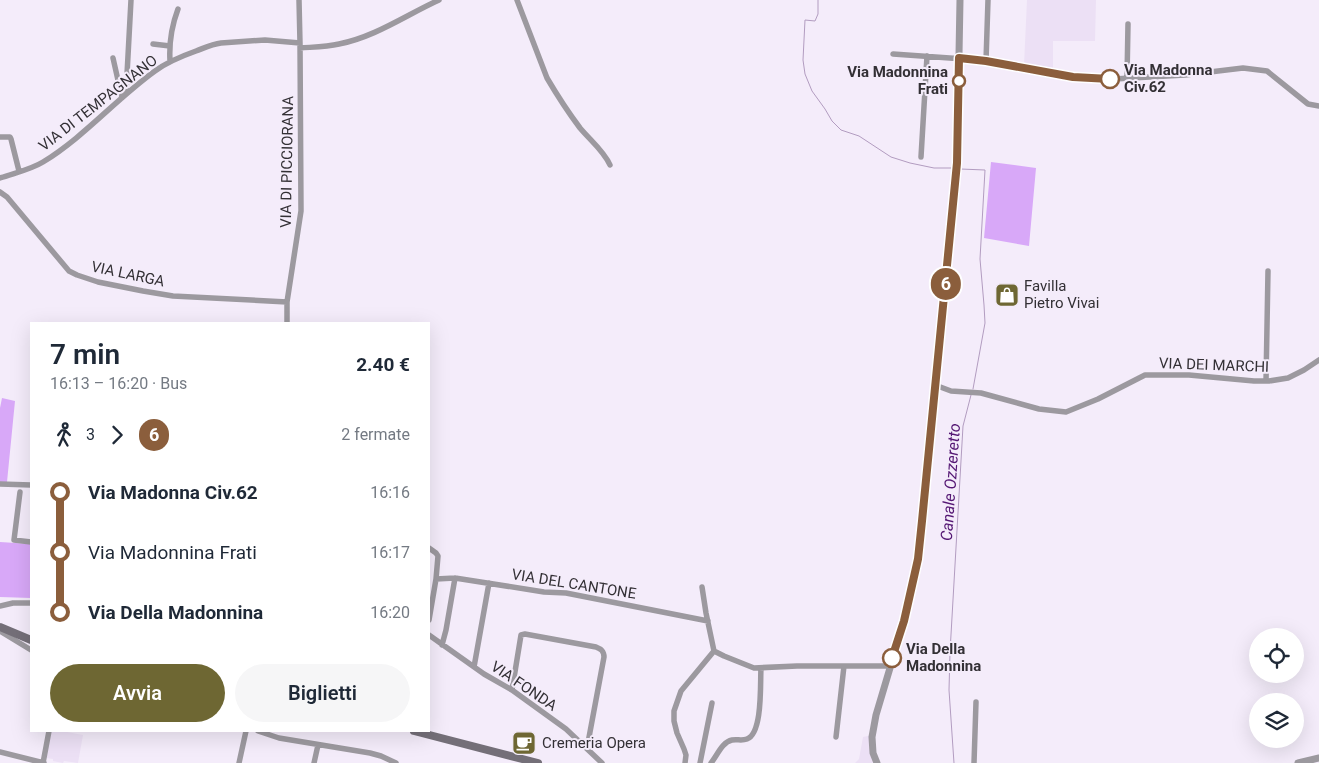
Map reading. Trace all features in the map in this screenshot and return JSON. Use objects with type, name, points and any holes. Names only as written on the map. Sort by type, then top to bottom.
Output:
[{"type":"main road","points":[[0,627],[30,640]]},
{"type":"main road","points":[[418,732],[538,763]]},
{"type":"street","points":[[124,96],[131,0]]},
{"type":"street","name":"VIA DI PICCIORANA","points":[[287,322],[287,302],[301,211],[299,0]]},
{"type":"street","name":"VIA DI TEMPAGNANO","points":[[0,178],[37,166],[90,127],[156,70],[170,62],[214,44],[265,40],[300,46],[340,44],[405,18],[439,0]]},
{"type":"street","points":[[517,0],[547,78],[580,128],[610,165]]},
{"type":"street","points":[[877,763],[872,753],[872,737],[876,715],[904,621],[918,559],[957,163],[960,0]]},
{"type":"street","points":[[986,61],[988,0]]},
{"type":"street","points":[[170,62],[174,18],[178,9]]},
{"type":"street","points":[[1128,24],[1128,78]]},
{"type":"street","points":[[154,44],[170,46]]},
{"type":"street","points":[[893,54],[986,61],[1073,77],[1114,79],[1185,75],[1243,68],[1267,71],[1308,104],[1319,106]]},
{"type":"street","points":[[921,157],[928,56]]},
{"type":"street","points":[[113,58],[124,96]]},
{"type":"street","points":[[1,137],[10,137],[19,171]]},
{"type":"street","name":"VIA LARGA","points":[[0,192],[69,271],[77,275],[98,282],[173,296],[287,302]]},
{"type":"street","points":[[1266,381],[1268,272]]},
{"type":"street","name":"VIA DEI MARCHI","points":[[935,385],[951,391],[987,394],[1039,409],[1066,412],[1098,399],[1145,375],[1189,374],[1266,381],[1288,378],[1319,360]]},
{"type":"street","points":[[0,484],[30,485]]},
{"type":"street","points":[[20,492],[14,540],[30,542]]},
{"type":"street","points":[[430,549],[438,556],[430,614]]},
{"type":"street","points":[[442,645],[455,578]]},
{"type":"street","name":"VIA DEL CANTONE","points":[[436,579],[455,578],[544,592],[566,593],[708,621]]},
{"type":"street","points":[[474,667],[489,583]]},
{"type":"street","points":[[702,588],[714,650]]},
{"type":"street","points":[[0,606],[30,603]]},
{"type":"street","points":[[0,631],[30,649]]},
{"type":"street","points":[[512,690],[521,635],[525,634],[601,649],[604,658],[587,748]]},
{"type":"street","name":"VIA FONDA","points":[[430,635],[474,667],[512,690],[566,730],[602,763]]},
{"type":"street","points":[[714,650],[748,666],[761,668],[890,666]]},
{"type":"street","points":[[685,763],[686,755],[677,733],[674,711],[681,691],[714,650]]},
{"type":"street","points":[[836,737],[844,666]]},
{"type":"street","points":[[711,763],[728,741],[748,739],[755,732],[758,724],[761,668]]},
{"type":"street","points":[[974,763],[976,702]]},
{"type":"street","points":[[700,763],[712,703]]},
{"type":"street","points":[[0,752],[43,763],[49,732]]},
{"type":"street","points":[[239,763],[246,732]]},
{"type":"street","points":[[261,732],[279,738],[370,753],[396,763]]},
{"type":"street","points":[[314,763],[318,744]]},
{"type":"street","points":[[1298,763],[1319,758]]},
{"type":"shaded area","points":[[1027,0],[1096,0],[1095,41],[1053,41],[1053,71],[1024,65]]},
{"type":"shaded area","points":[[991,162],[1036,168],[1029,246],[984,238]]},
{"type":"shaded area","points":[[2,398],[15,401],[7,482],[0,482],[0,408]]},
{"type":"shaded area","points":[[0,542],[30,544],[30,598],[0,597]]},
{"type":"shaded area","points":[[50,732],[67,732],[83,735],[78,763],[64,761],[63,763],[46,758]]},
{"type":"shaded area","points":[[869,736],[873,763],[855,763],[859,759],[863,737]]},
{"type":"waterway","name":"Canale Ozzeretto","points":[[818,0],[818,14],[815,21],[805,20],[803,60],[805,74],[812,91],[832,121],[841,130],[859,136],[891,157],[934,168],[952,168]]},
{"type":"waterway","name":"Canale Ozzeretto","points":[[960,169],[985,170],[980,259],[985,323],[973,389]]},
{"type":"waterway","name":"Canale Ozzeretto","points":[[954,763],[949,690],[950,652],[963,426],[971,395]]},
{"type":"bus line","name":"6","points":[[892,658],[904,621],[918,559],[957,163],[959,58],[1073,77],[1110,79]]},
{"type":"place","name":"Via Madonna Civ.62","points":[[1110,79]]},
{"type":"place","name":"Via Madonnina Frati","points":[[959,81]]},
{"type":"place","name":"Favilla Pietro Vivai","points":[[1007,295]]},
{"type":"place","name":"Via Della Madonnina","points":[[892,658]]},
{"type":"place","name":"Cremeria Opera","points":[[524,743]]}]
